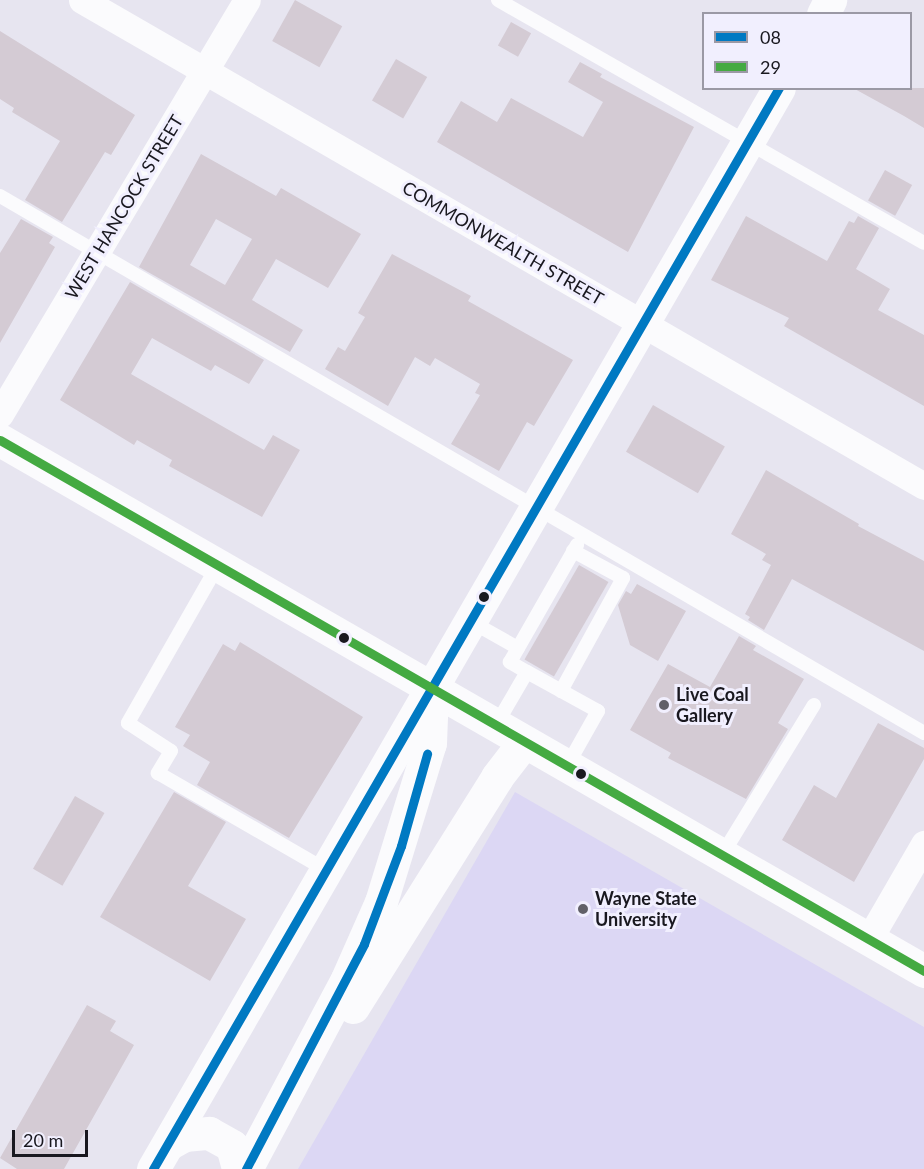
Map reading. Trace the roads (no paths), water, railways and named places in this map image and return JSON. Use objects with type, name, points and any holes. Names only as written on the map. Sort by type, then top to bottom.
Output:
[{"type":"main road","points":[[160,1157],[778,90]]},
{"type":"main road","points":[[0,440],[924,971]]},
{"type":"main road","points":[[246,1163],[347,979],[381,902],[430,742],[432,687]]},
{"type":"main road","points":[[246,1163],[273,1137],[497,777],[524,742]]},
{"type":"main road","points":[[160,1157],[184,1135],[209,1133],[232,1146],[246,1163]]},
{"type":"street","name":"COMMONWEALTH STREET","points":[[82,0],[924,486]]},
{"type":"street","name":"WEST HANCOCK STREET","points":[[0,414],[247,0]]},
{"type":"street","points":[[869,939],[924,844]]},
{"type":"lane","points":[[498,0],[924,243]]},
{"type":"lane","points":[[0,196],[97,250],[535,508],[924,733]]},
{"type":"lane","points":[[567,766],[598,711],[510,662],[518,648],[532,635],[546,611],[560,586],[573,550],[582,535]]},
{"type":"lane","points":[[561,691],[572,658],[601,608],[623,578],[573,550]]},
{"type":"lane","points":[[218,565],[128,723],[171,750],[158,773],[326,871]]},
{"type":"lane","points":[[470,621],[518,648]]},
{"type":"lane","points":[[496,725],[527,672]]},
{"type":"lane","points":[[722,855],[814,705]]},
{"type":"place","name":"Live Coal Gallery","points":[[664,705]]},
{"type":"place","name":"Wayne State University","points":[[583,909]]}]
